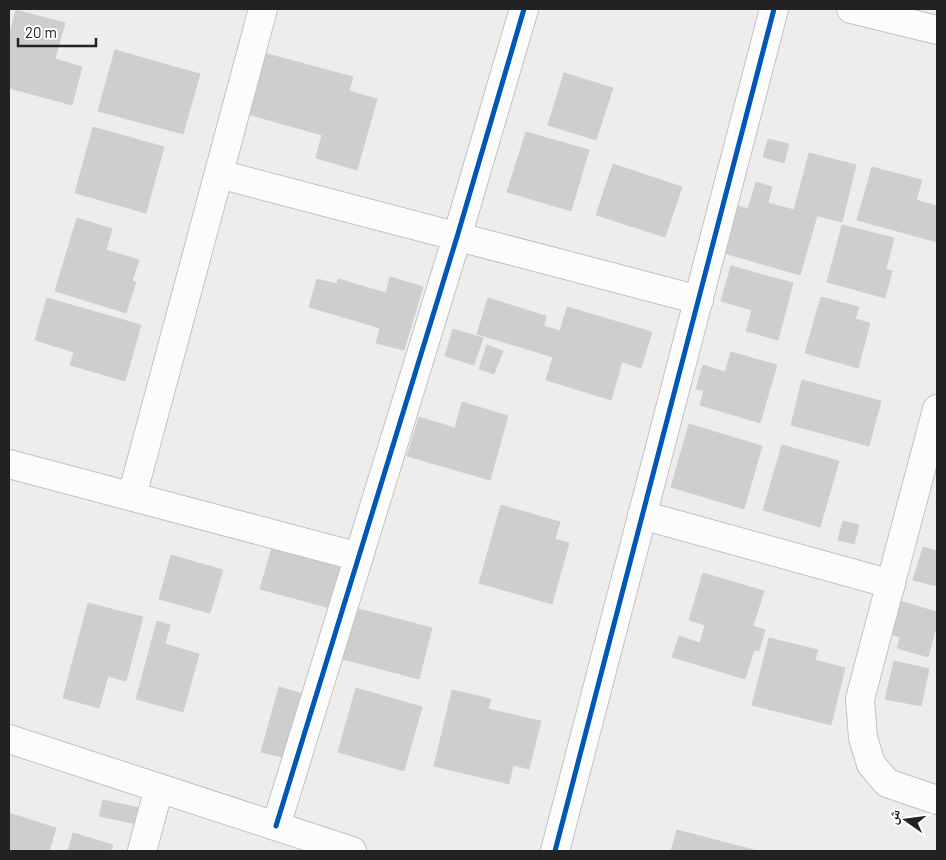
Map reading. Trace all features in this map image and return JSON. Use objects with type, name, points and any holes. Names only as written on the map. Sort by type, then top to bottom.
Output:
[{"type":"street","points":[[132,496],[264,9]]},
{"type":"street","points":[[276,826],[457,237],[524,9]]},
{"type":"street","points":[[555,851],[774,9]]},
{"type":"street","points":[[851,9],[937,30]]},
{"type":"street","points":[[219,174],[699,300]]},
{"type":"street","points":[[937,409],[860,699],[863,738],[871,764],[887,783],[937,800]]},
{"type":"street","points":[[9,464],[358,557]]},
{"type":"street","points":[[642,515],[891,584]]},
{"type":"street","points":[[9,739],[352,851]]},
{"type":"street","points":[[142,851],[159,788]]},
{"type":"building","points":[[16,10],[65,23],[55,59],[82,67],[72,105],[9,88],[9,36]]},
{"type":"building","points":[[115,50],[200,74],[183,134],[98,111]]},
{"type":"building","points":[[264,53],[353,77],[349,91],[377,99],[357,170],[316,158],[322,135],[247,114]]},
{"type":"building","points":[[564,73],[613,88],[596,140],[548,125]]},
{"type":"building","points":[[93,127],[164,147],[146,213],[75,193]]},
{"type":"building","points":[[526,132],[589,150],[571,211],[507,192]]},
{"type":"building","points":[[768,139],[789,144],[784,163],[763,157]]},
{"type":"building","points":[[809,153],[856,165],[842,222],[794,210]]},
{"type":"building","points":[[613,164],[682,187],[665,237],[596,215]]},
{"type":"building","points":[[872,167],[922,180],[916,200],[937,206],[937,242],[857,220]]},
{"type":"building","points":[[756,182],[772,187],[768,203],[817,216],[800,275],[717,251],[731,204],[748,209]]},
{"type":"building","points":[[77,218],[112,229],[106,250],[139,260],[132,281],[136,282],[126,313],[55,291]]},
{"type":"building","points":[[842,225],[894,238],[886,269],[892,271],[885,298],[827,282]]},
{"type":"building","points":[[731,266],[793,283],[778,340],[746,331],[752,310],[721,301]]},
{"type":"building","points":[[390,277],[423,287],[404,350],[376,343],[380,328],[309,307],[317,279],[337,284],[338,279],[386,293]]},
{"type":"building","points":[[821,297],[859,307],[855,319],[870,323],[858,368],[805,353]]},
{"type":"building","points":[[47,298],[141,325],[125,381],[70,365],[74,352],[35,340]]},
{"type":"building","points":[[488,298],[546,316],[544,326],[560,331],[567,307],[652,332],[641,368],[622,362],[611,400],[546,380],[553,357],[477,334]]},
{"type":"building","points":[[453,329],[483,338],[474,365],[445,356]]},
{"type":"building","points":[[487,345],[503,351],[494,374],[479,369]]},
{"type":"building","points":[[731,352],[777,365],[760,423],[700,405],[704,391],[696,389],[703,365],[725,372]]},
{"type":"building","points":[[802,380],[881,401],[869,446],[791,425]]},
{"type":"building","points":[[462,402],[508,416],[490,480],[407,456],[419,417],[455,428]]},
{"type":"building","points":[[689,424],[762,446],[744,509],[671,487]]},
{"type":"building","points":[[782,445],[839,461],[820,527],[763,510]]},
{"type":"building","points":[[501,505],[560,522],[555,539],[569,543],[552,604],[479,583]]},
{"type":"building","points":[[843,521],[859,525],[854,544],[838,540]]},
{"type":"building","points":[[273,544],[342,562],[330,608],[260,589]]},
{"type":"building","points":[[923,547],[937,551],[936,586],[913,580]]},
{"type":"building","points":[[171,555],[223,570],[210,613],[159,599]]},
{"type":"building","points":[[703,573],[764,591],[753,626],[765,630],[759,651],[754,650],[745,679],[672,657],[679,636],[700,643],[705,625],[689,620]]},
{"type":"building","points":[[893,599],[937,612],[937,624],[928,657],[897,648],[900,637],[884,632]]},
{"type":"building","points":[[88,603],[143,617],[126,681],[108,676],[99,708],[63,698]]},
{"type":"building","points":[[348,606],[432,628],[419,679],[335,657]]},
{"type":"building","points":[[157,621],[170,625],[165,644],[199,654],[183,712],[136,699]]},
{"type":"building","points":[[769,638],[818,650],[815,660],[845,668],[831,725],[752,705]]},
{"type":"building","points":[[894,661],[929,669],[921,706],[885,699]]},
{"type":"building","points":[[279,687],[303,694],[285,758],[261,752]]},
{"type":"building","points":[[356,688],[422,707],[404,771],[338,752]]},
{"type":"building","points":[[452,690],[491,699],[488,709],[541,721],[529,769],[513,765],[509,784],[434,766]]},
{"type":"building","points":[[103,800],[139,808],[136,824],[99,816]]},
{"type":"building","points":[[9,813],[56,828],[49,851],[9,851]]},
{"type":"building","points":[[677,830],[754,850],[671,851]]},
{"type":"building","points":[[73,833],[113,845],[111,851],[68,851]]},
{"type":"cycle path","points":[[276,826],[457,237],[524,9]]},
{"type":"cycle path","points":[[555,851],[774,9]]}]
